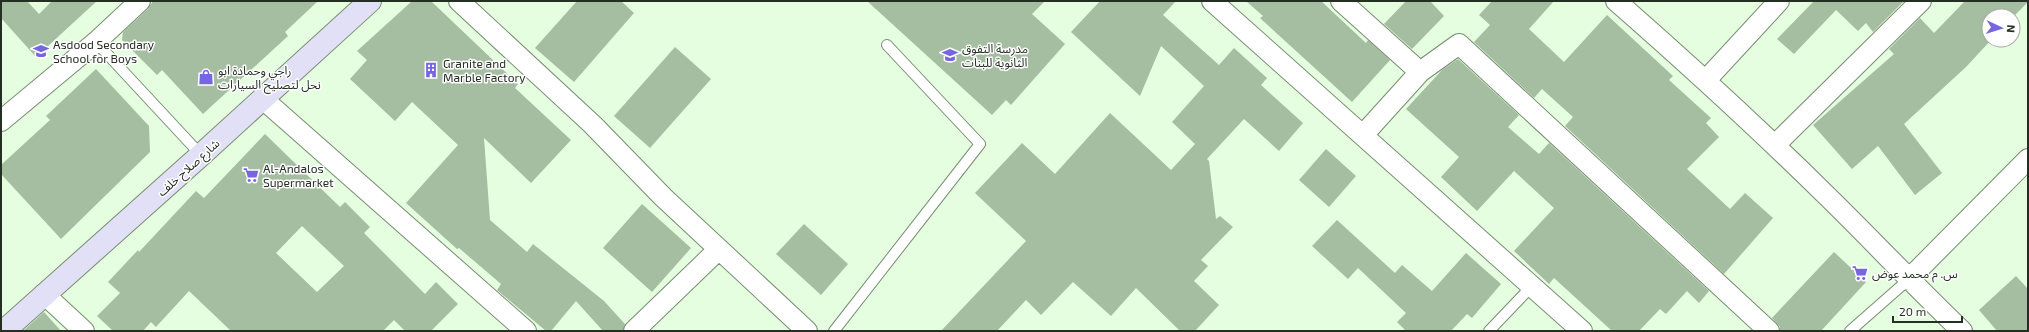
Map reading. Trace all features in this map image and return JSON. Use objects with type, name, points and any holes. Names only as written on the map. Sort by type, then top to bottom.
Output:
[{"type":"main road","name":"شارع صلاح خلف","points":[[4,331],[201,155],[370,1]]},
{"type":"street","points":[[1,121],[96,42],[140,1]]},
{"type":"street","points":[[459,1],[593,125],[663,197],[807,331]]},
{"type":"street","points":[[1212,1],[1582,331]]},
{"type":"street","points":[[1341,1],[1420,72]]},
{"type":"street","points":[[1616,1],[1706,80],[1775,145],[1828,197],[1908,280],[1962,331]]},
{"type":"street","points":[[1706,80],[1779,1]]},
{"type":"street","points":[[1775,145],[1921,1]]},
{"type":"street","points":[[1363,135],[1420,72],[1459,44],[1768,331]]},
{"type":"street","points":[[262,99],[526,331]]},
{"type":"street","points":[[1908,280],[2028,159]]},
{"type":"street","points":[[634,331],[719,249]]},
{"type":"street","points":[[44,294],[84,331]]},
{"type":"lane","points":[[96,42],[201,155]]},
{"type":"lane","points":[[834,331],[980,144],[887,45]]},
{"type":"lane","points":[[1850,331],[1908,280]]},
{"type":"lane","points":[[1489,331],[1532,286]]},
{"type":"building","name":"Asdood Secondary School for Boys","points":[[1,1],[27,1],[39,14],[52,1],[97,1],[36,57],[1,18]]},
{"type":"building","points":[[153,1],[318,1],[285,32],[288,36],[203,114],[162,70],[157,75],[122,40],[123,32],[148,9]]},
{"type":"building","points":[[577,1],[621,1],[634,13],[574,82],[535,48]]},
{"type":"building","name":"مدرسة التفوق الثانوية للبنات","points":[[867,1],[1045,1],[1032,14],[1065,44],[1011,105],[1006,100],[992,115]]},
{"type":"building","points":[[1100,1],[1176,1],[1163,15],[1219,65],[1234,48],[1267,78],[1261,85],[1303,123],[1279,151],[1244,119],[1207,159],[1209,161],[1216,219],[1220,216],[1233,227],[1201,260],[1208,266],[1194,281],[1219,305],[1195,331],[1180,331],[1136,288],[1111,316],[1073,282],[1041,315],[1026,300],[997,331],[941,331],[1026,241],[975,193],[1022,143],[1055,174],[1110,113],[1171,170],[1195,144],[1172,122],[1204,86],[1161,46],[1140,96],[1071,32]]},
{"type":"building","points":[[1246,1],[1321,1],[1366,43],[1368,40],[1390,60],[1352,102],[1260,18],[1263,16]]},
{"type":"building","points":[[1406,1],[1430,1],[1444,16],[1412,49],[1384,24]]},
{"type":"building","points":[[1492,1],[1554,1],[1529,29],[1564,62],[1607,15],[1673,76],[1669,80],[1711,118],[1706,123],[1719,137],[1687,169],[1730,209],[1745,193],[1773,218],[1724,274],[1565,126],[1573,117],[1542,89],[1534,98],[1474,42],[1490,25],[1479,15]]},
{"type":"building","points":[[1814,1],[1904,1],[1873,32],[1866,23],[1858,31],[1836,10],[1794,54],[1777,39]]},
{"type":"building","points":[[1965,1],[2028,2],[2021,9],[1981,8],[1981,48],[1984,48],[1966,67],[1904,124],[1942,173],[1915,195],[1878,146],[1852,169],[1813,125],[1894,54],[1889,49],[1920,18],[1934,33]]},
{"type":"building","points":[[411,2],[432,2],[518,84],[515,88],[571,140],[531,183],[484,138],[490,220],[527,252],[533,244],[604,301],[625,324],[623,331],[603,331],[576,301],[551,331],[546,331],[497,290],[501,284],[459,248],[457,249],[406,203],[458,145],[412,102],[395,121],[350,79],[367,60],[357,51]]},
{"type":"building","points":[[675,47],[711,79],[650,148],[614,116]]},
{"type":"building","points":[[1458,59],[1519,115],[1508,127],[1539,154],[1549,143],[1709,291],[1699,303],[1687,291],[1666,314],[1660,309],[1639,331],[1612,331],[1554,278],[1549,284],[1514,251],[1554,208],[1514,171],[1477,211],[1441,177],[1459,157],[1406,109],[1442,70]]},
{"type":"building","points":[[96,69],[149,126],[150,152],[61,239],[1,174],[1,165],[50,120],[46,116]]},
{"type":"building","points":[[265,134],[340,207],[345,202],[370,227],[364,233],[425,294],[436,282],[458,304],[431,331],[405,331],[394,320],[383,331],[231,331],[189,291],[156,327],[151,322],[143,331],[113,331],[97,316],[120,293],[108,282],[138,250],[139,252],[196,191],[204,198]],"holes":[[[302,226],[344,266],[317,292],[276,253]]]},
{"type":"building","points":[[1326,149],[1356,176],[1329,207],[1299,180]]},
{"type":"building","points":[[642,204],[691,248],[652,292],[603,248]]},
{"type":"building","points":[[1337,220],[1395,273],[1402,265],[1432,291],[1466,253],[1501,284],[1472,318],[1467,314],[1451,331],[1406,331],[1397,322],[1406,313],[1358,268],[1348,279],[1312,246]]},
{"type":"building","points":[[804,224],[848,264],[821,295],[776,254]]},
{"type":"building","points":[[1834,252],[1866,282],[1821,331],[1780,331],[1780,327],[1772,318]]},
{"type":"building","points":[[2016,276],[2028,289],[2028,331],[1997,331],[1979,310]]},
{"type":"building","points":[[44,312],[61,331],[23,331]]},
{"type":"place","name":"Asdood Secondary School for Boys","points":[[41,51]]},
{"type":"place","name":"مدرسة التفوق الثانوية للبنات","points":[[950,55]]},
{"type":"place","name":"Granite and Marble Factory","points":[[431,70]]},
{"type":"place","name":"راجي وحمادة ابو نحل لتصليح السيارات","points":[[206,77]]},
{"type":"place","name":"Al-Andalos Supermarket","points":[[251,175]]},
{"type":"place","name":"س. م محمد عوض","points":[[1860,273]]}]
